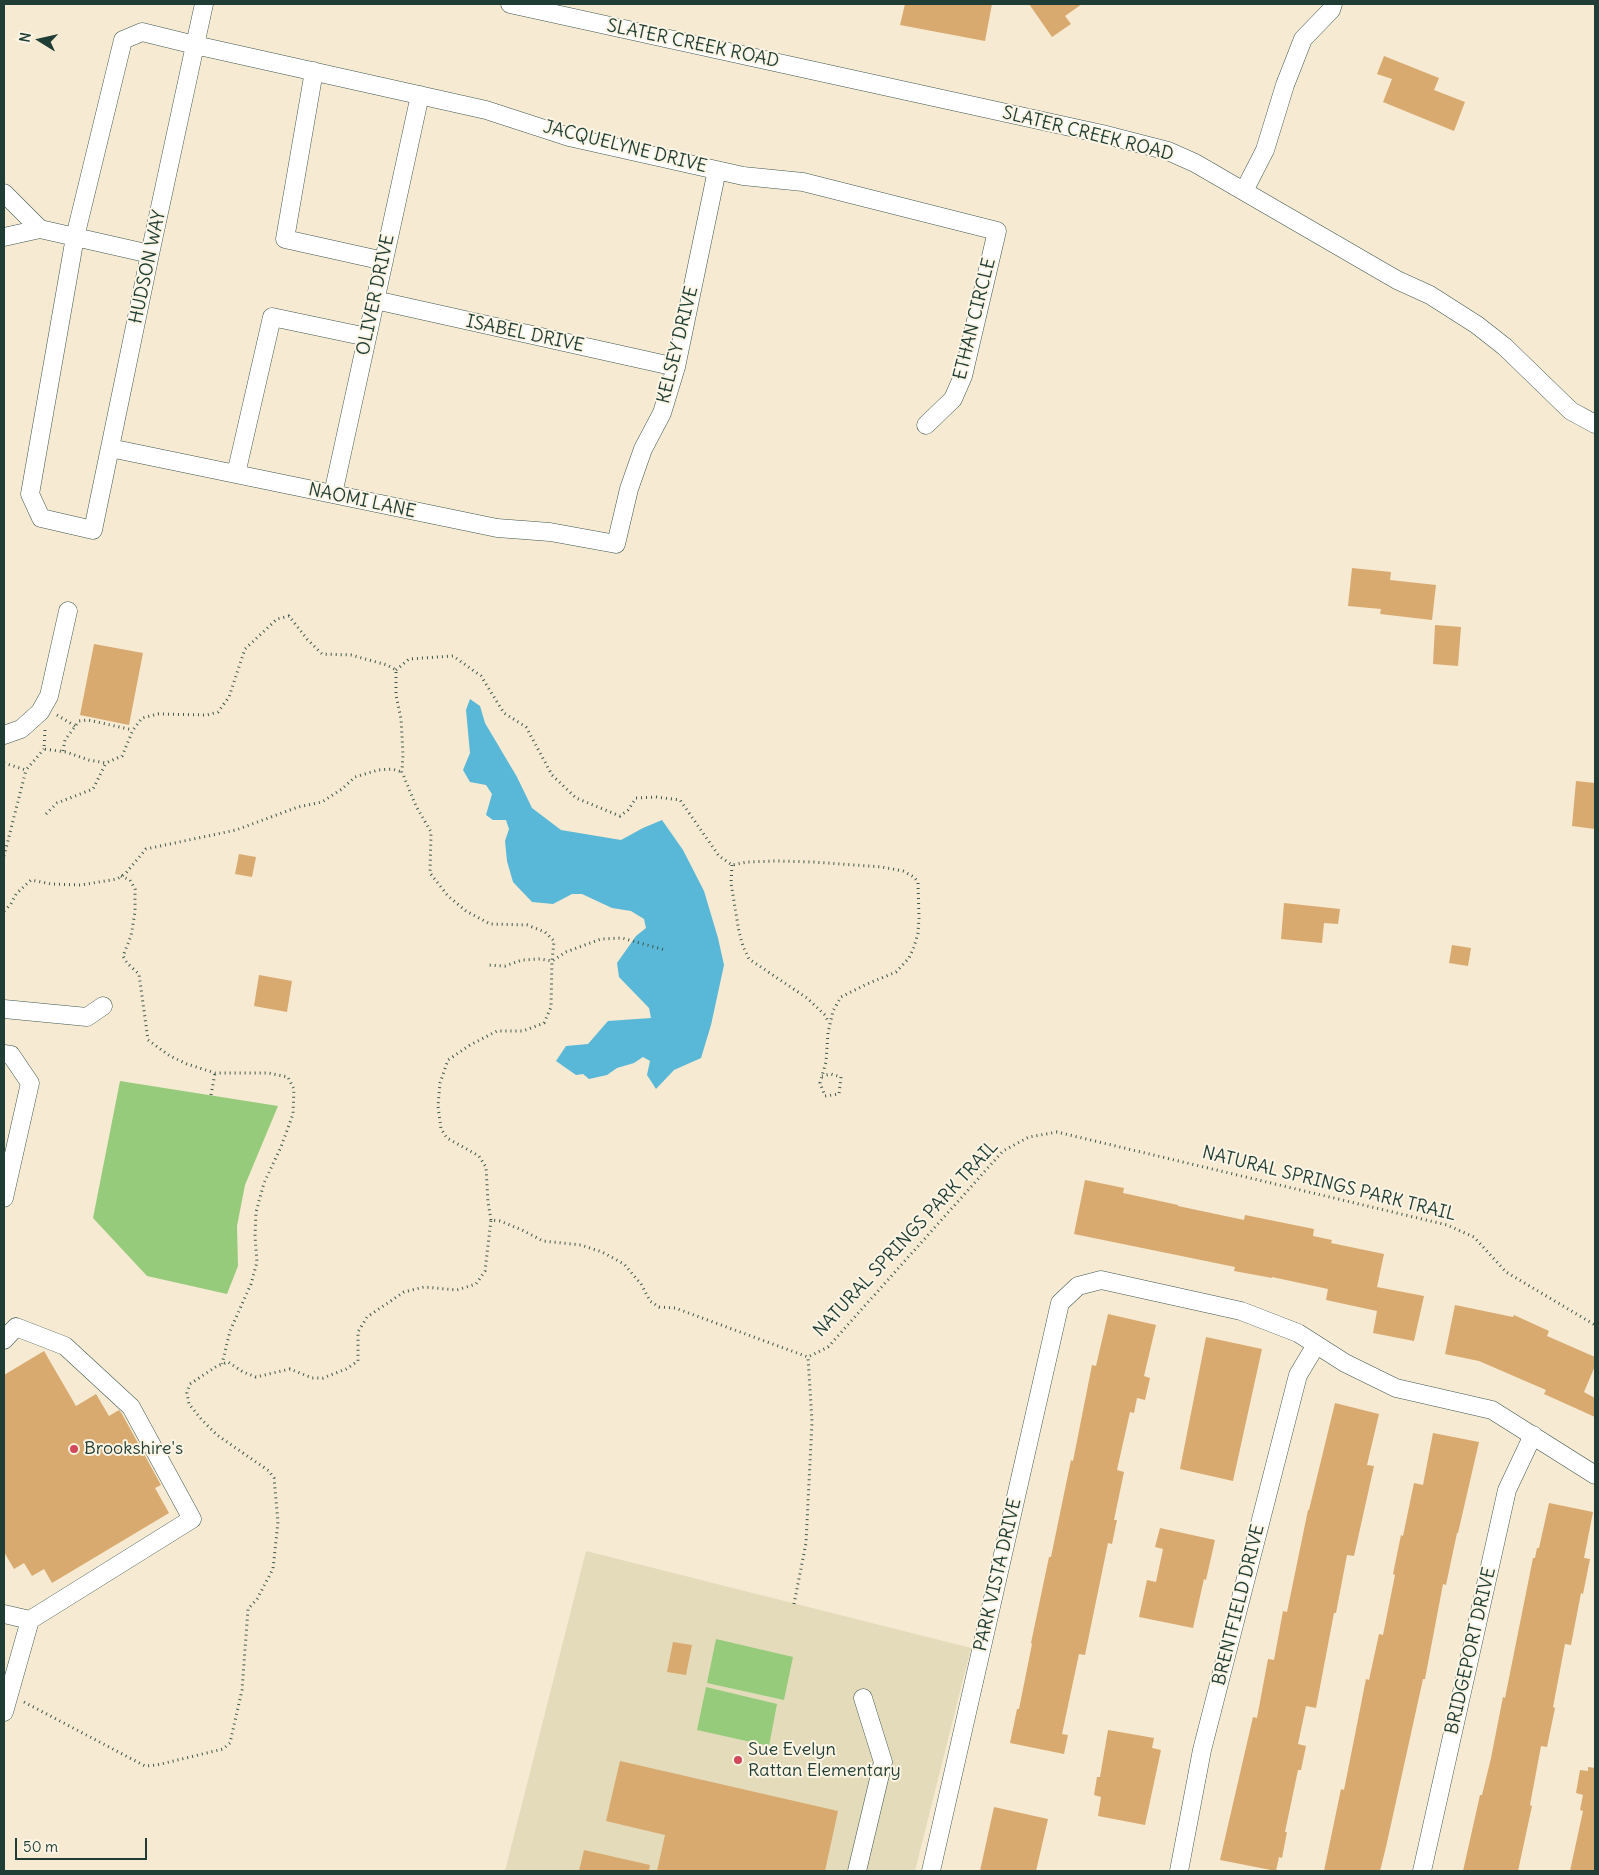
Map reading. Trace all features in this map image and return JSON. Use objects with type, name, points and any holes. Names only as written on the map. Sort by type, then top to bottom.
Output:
[{"type":"street","name":"HUDSON WAY","points":[[76,237],[30,494],[41,518],[93,530],[204,4]]},
{"type":"street","name":"SLATER CREEK ROAD","points":[[510,4],[1111,136],[1168,151],[1195,163],[1397,280],[1430,295],[1478,325],[1505,347],[1571,412],[1595,424]]},
{"type":"street","points":[[1244,191],[1265,150],[1303,39],[1331,10],[1334,4]]},
{"type":"street","name":"JACQUELYNE DRIVE","points":[[76,237],[123,40],[142,32],[486,110],[569,137],[743,176],[803,182],[997,231]]},
{"type":"street","points":[[314,71],[285,239],[384,261]]},
{"type":"street","name":"OLIVER DRIVE","points":[[332,494],[420,95]]},
{"type":"street","name":"KELSEY DRIVE","points":[[616,544],[629,489],[643,449],[662,413],[676,367],[717,170]]},
{"type":"street","points":[[4,193],[40,229]]},
{"type":"street","points":[[4,237],[40,229],[150,254]]},
{"type":"street","name":"ETHAN CIRCLE","points":[[926,425],[953,399],[962,376],[997,231]]},
{"type":"street","name":"ISABEL DRIVE","points":[[375,300],[676,367]]},
{"type":"street","points":[[236,474],[272,317],[367,337]]},
{"type":"street","name":"NAOMI LANE","points":[[110,448],[497,528],[550,532],[616,544]]},
{"type":"street","points":[[4,735],[21,729],[40,712],[49,696],[68,611]]},
{"type":"street","points":[[4,1009],[87,1016],[103,1006]]},
{"type":"street","points":[[4,1054],[11,1055],[30,1082],[4,1198]]},
{"type":"street","name":"PARK VISTA DRIVE","points":[[931,1871],[1060,1303],[1078,1286],[1100,1280],[1241,1311],[1298,1333],[1316,1345]]},
{"type":"street","points":[[4,1340],[16,1327],[64,1346],[131,1407],[192,1519],[30,1620],[6,1704]]},
{"type":"street","points":[[1316,1345],[1345,1363],[1396,1388],[1492,1410],[1595,1475]]},
{"type":"street","name":"BRENTFIELD DRIVE","points":[[1179,1871],[1202,1750],[1298,1375],[1316,1345]]},
{"type":"street","name":"BRIDGEPORT DRIVE","points":[[1422,1871],[1507,1490],[1533,1435]]},
{"type":"street","points":[[4,1614],[30,1620]]},
{"type":"street","points":[[857,1871],[884,1762],[863,1698]]},
{"type":"path","points":[[44,749],[106,763],[122,756],[133,730],[142,718],[158,714],[207,715],[218,712],[229,697],[245,649],[277,619],[289,616],[322,654],[351,655],[387,665],[396,670]]},
{"type":"path","points":[[6,1704],[26,1703],[145,1766],[157,1765],[223,1749],[230,1743],[242,1690],[248,1609],[257,1599],[273,1569],[278,1522],[274,1478],[270,1471],[216,1435],[189,1404],[187,1393],[190,1384],[228,1362],[243,1372],[256,1377],[290,1369],[312,1378],[323,1378],[358,1361],[358,1332],[367,1317],[396,1297],[404,1292],[424,1287],[457,1290],[476,1284],[485,1270],[491,1220],[486,1168],[479,1156],[448,1138],[441,1129],[438,1106],[440,1083],[448,1060],[470,1045],[497,1031],[523,1031],[544,1023],[551,1007],[554,941],[545,932],[527,925],[490,924],[466,911],[448,896],[430,873],[431,832],[416,806],[402,772],[401,719],[396,695],[396,670],[409,659],[453,656],[481,676],[504,713],[526,728],[552,774],[576,798],[620,816],[628,810],[636,798],[656,797],[680,800],[719,856],[732,865],[777,860],[882,866],[904,871],[914,877],[918,882],[918,933],[909,958],[896,972],[841,997],[833,1012],[830,1023],[820,1083],[825,1096],[839,1094],[841,1077],[831,1074],[822,1076]]},
{"type":"path","points":[[4,856],[26,770],[44,749],[44,724],[40,712]]},
{"type":"path","points":[[63,752],[65,740],[79,721],[88,720],[133,730]]},
{"type":"path","points":[[46,814],[56,803],[93,789],[106,763]]},
{"type":"path","points":[[4,764],[26,770]]},
{"type":"path","points":[[4,911],[11,904],[16,894],[31,880],[51,884],[81,885],[118,879],[146,849],[236,830],[298,807],[322,802],[342,789],[355,777],[378,770],[392,769],[402,772]]},
{"type":"path","points":[[732,865],[731,883],[739,932],[743,946],[750,959],[807,998],[825,1015],[830,1023]]},
{"type":"path","points":[[121,876],[130,880],[134,889],[135,912],[131,936],[123,956],[139,974],[148,1040],[170,1056],[187,1064],[215,1073],[268,1073],[288,1077],[294,1089],[293,1114],[264,1183],[256,1212],[257,1262],[251,1284],[230,1331],[222,1364]]},
{"type":"path","points":[[488,965],[505,966],[522,960],[540,959],[552,961],[566,952],[601,939],[622,938],[665,950]]},
{"type":"path","points":[[211,1095],[215,1073]]},
{"type":"path","name":"NATURAL SPRINGS PARK TRAIL","points":[[491,1220],[500,1221],[543,1240],[581,1245],[602,1252],[624,1264],[641,1284],[650,1301],[659,1307],[675,1308],[808,1357],[828,1347],[1003,1151],[1029,1137],[1057,1132],[1448,1225],[1474,1237],[1506,1272],[1595,1325]]},
{"type":"path","points":[[794,1604],[806,1543],[812,1422],[808,1357]]},
{"type":"shaded area","name":"Sue Evelyn Rattan Elementary","points":[[586,1551],[971,1648],[915,1871],[505,1871]]},
{"type":"green space","points":[[120,1081],[278,1106],[245,1185],[237,1226],[238,1266],[227,1294],[147,1276],[93,1218]]},
{"type":"green space","points":[[716,1639],[793,1657],[784,1700],[707,1683]]},
{"type":"green space","points":[[706,1687],[777,1704],[769,1746],[697,1730]]},
{"type":"water","points":[[470,699],[480,706],[485,723],[517,777],[532,808],[561,830],[621,840],[662,820],[683,850],[704,891],[724,965],[711,1025],[701,1058],[674,1070],[656,1089],[647,1075],[650,1061],[643,1057],[634,1063],[617,1068],[607,1075],[589,1079],[583,1074],[576,1075],[556,1061],[566,1046],[588,1044],[608,1021],[651,1018],[649,1008],[619,977],[617,963],[636,936],[646,928],[644,919],[631,911],[612,908],[582,894],[572,894],[553,904],[532,902],[513,882],[507,861],[505,841],[509,829],[506,820],[493,820],[486,815],[492,794],[486,785],[470,782],[463,770],[470,753],[466,710]]},
{"type":"building","points":[[905,4],[992,4],[985,41],[900,25]]},
{"type":"building","points":[[1029,4],[1082,4],[1065,16],[1071,24],[1052,37]]},
{"type":"building","points":[[1384,56],[1439,78],[1434,90],[1465,102],[1454,131],[1383,102],[1392,79],[1377,74]]},
{"type":"building","points":[[1352,568],[1391,572],[1390,580],[1436,585],[1432,620],[1380,614],[1381,609],[1348,606]]},
{"type":"building","points":[[1435,625],[1461,627],[1458,666],[1433,664]]},
{"type":"building","points":[[94,644],[143,653],[129,725],[80,715]]},
{"type":"building","points":[[1576,781],[1595,783],[1595,829],[1572,826]]},
{"type":"building","points":[[239,854],[256,857],[252,877],[235,874]]},
{"type":"building","points":[[1284,903],[1340,909],[1338,924],[1324,923],[1322,943],[1281,939]]},
{"type":"building","points":[[1452,945],[1471,948],[1468,966],[1449,963]]},
{"type":"building","points":[[259,975],[292,981],[287,1012],[254,1006]]},
{"type":"building","points":[[1085,1180],[1124,1188],[1123,1193],[1178,1206],[1244,1220],[1245,1215],[1314,1229],[1313,1236],[1332,1240],[1331,1243],[1384,1254],[1377,1287],[1424,1296],[1414,1341],[1373,1333],[1377,1311],[1326,1300],[1328,1289],[1234,1271],[1235,1267],[1074,1234]]},
{"type":"building","points":[[1455,1305],[1513,1317],[1514,1315],[1549,1331],[1547,1336],[1595,1357],[1595,1366],[1584,1392],[1595,1398],[1595,1417],[1544,1394],[1546,1390],[1479,1361],[1445,1354]]},
{"type":"building","points":[[1108,1314],[1156,1325],[1144,1376],[1150,1378],[1145,1400],[1137,1398],[1134,1413],[1130,1412],[1117,1470],[1124,1472],[1114,1520],[1117,1520],[1112,1544],[1108,1543],[1085,1655],[1079,1654],[1062,1734],[1068,1735],[1064,1754],[1010,1743],[1017,1709],[1019,1709],[1049,1557],[1051,1557],[1071,1460],[1073,1461],[1092,1365],[1096,1366]]},
{"type":"building","points":[[1206,1337],[1262,1349],[1233,1481],[1180,1469]]},
{"type":"building","name":"Brookshire's","points":[[44,1351],[76,1406],[96,1394],[109,1416],[119,1410],[161,1485],[155,1488],[169,1513],[52,1583],[44,1569],[32,1576],[24,1563],[14,1569],[4,1552],[4,1375]]},
{"type":"building","points":[[1335,1403],[1379,1414],[1367,1465],[1374,1466],[1354,1556],[1347,1555],[1316,1708],[1306,1706],[1298,1744],[1306,1746],[1301,1770],[1298,1770],[1285,1832],[1287,1832],[1282,1858],[1279,1857],[1276,1871],[1220,1860],[1253,1717],[1257,1718],[1268,1659],[1274,1660],[1283,1611],[1287,1612],[1308,1510]]},
{"type":"building","points":[[1433,1433],[1479,1442],[1446,1585],[1443,1584],[1425,1679],[1423,1679],[1386,1847],[1380,1871],[1324,1871],[1341,1789],[1344,1790],[1366,1679],[1369,1680],[1379,1634],[1383,1635],[1401,1535],[1403,1536],[1414,1483],[1423,1485]]},
{"type":"building","points":[[1549,1503],[1593,1512],[1584,1558],[1590,1559],[1583,1594],[1581,1593],[1571,1645],[1565,1644],[1547,1747],[1541,1746],[1530,1805],[1532,1806],[1518,1871],[1463,1871],[1480,1795],[1482,1795],[1491,1758],[1503,1697],[1505,1698],[1533,1558],[1535,1558],[1537,1548],[1539,1548]]},
{"type":"building","points":[[1160,1528],[1215,1540],[1193,1628],[1139,1617],[1147,1580],[1156,1582],[1163,1549],[1155,1547]]},
{"type":"building","points":[[673,1642],[692,1645],[686,1675],[667,1672]]},
{"type":"building","points":[[1108,1730],[1154,1738],[1152,1748],[1161,1750],[1145,1825],[1098,1816],[1101,1797],[1094,1795],[1097,1777],[1100,1777]]},
{"type":"building","points":[[620,1761],[838,1811],[825,1871],[657,1871],[665,1835],[606,1821]]},
{"type":"building","points":[[1588,1767],[1595,1768],[1595,1871],[1570,1871],[1583,1811],[1580,1810],[1583,1795],[1576,1793],[1580,1770],[1588,1771]]},
{"type":"building","points":[[994,1807],[1048,1819],[1036,1871],[980,1871]]},
{"type":"building","points":[[584,1850],[650,1865],[649,1871],[579,1871]]},
{"type":"place","name":"Brookshire's","points":[[74,1449]]},
{"type":"place","name":"Sue Evelyn Rattan Elementary","points":[[738,1760]]}]
